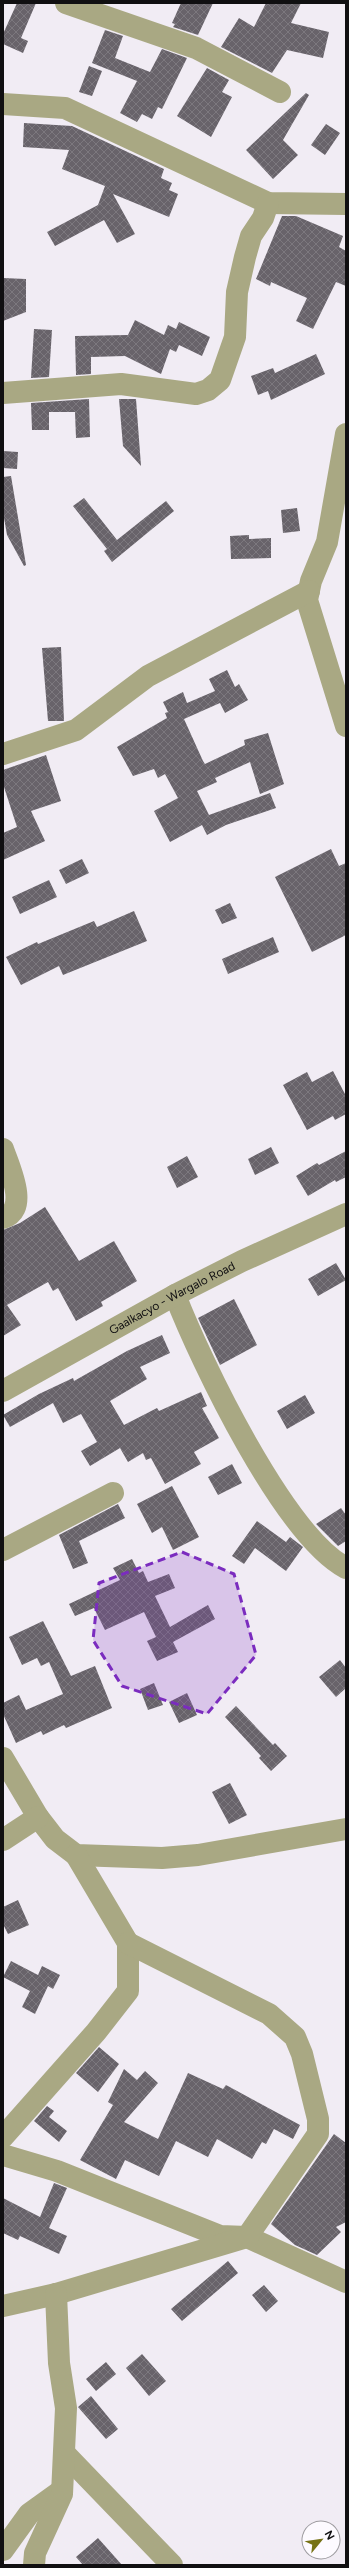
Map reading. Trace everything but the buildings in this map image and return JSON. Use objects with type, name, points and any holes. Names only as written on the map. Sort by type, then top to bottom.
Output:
[{"type":"street","points":[[66,3],[196,48],[280,92]]},
{"type":"street","points":[[3,104],[65,108],[268,203],[346,204]]},
{"type":"street","points":[[3,393],[120,384],[196,394],[208,390],[220,380],[235,337],[237,292],[245,257],[251,236],[264,218],[268,203]]},
{"type":"street","points":[[346,434],[328,542],[307,600],[346,726]]},
{"type":"street","points":[[3,754],[76,730],[148,676],[309,591]]},
{"type":"street","points":[[3,1149],[18,1195],[16,1207],[8,1216],[3,1218]]},
{"type":"street","name":"Gaalkacyo - Wargalo Road","points":[[3,1391],[175,1295],[242,1261],[346,1214]]},
{"type":"street","points":[[175,1295],[194,1339],[230,1412],[277,1490],[314,1542],[333,1561],[346,1568]]},
{"type":"street","points":[[3,1550],[113,1493]]},
{"type":"street","points":[[3,1760],[38,1817],[55,1839],[76,1855],[128,1943],[128,1991],[96,2032],[3,2138]]},
{"type":"street","points":[[3,1840],[38,1817]]},
{"type":"street","points":[[76,1855],[162,1858],[198,1856],[346,1829]]},
{"type":"street","points":[[3,2306],[56,2294],[247,2237],[318,2134],[318,2119],[302,2054],[295,2036],[269,2014],[128,1943]]},
{"type":"street","points":[[3,2155],[57,2171],[220,2236],[247,2237],[346,2282]]},
{"type":"street","points":[[34,2565],[35,2553],[62,2494],[66,2408],[59,2362],[56,2294]]},
{"type":"street","points":[[65,2454],[172,2565]]},
{"type":"street","points":[[3,2550],[29,2514],[61,2491]]},
{"type":"highlighted area","points":[[182,1552],[234,1574],[256,1655],[207,1714],[122,1686],[93,1640],[99,1583]]}]
